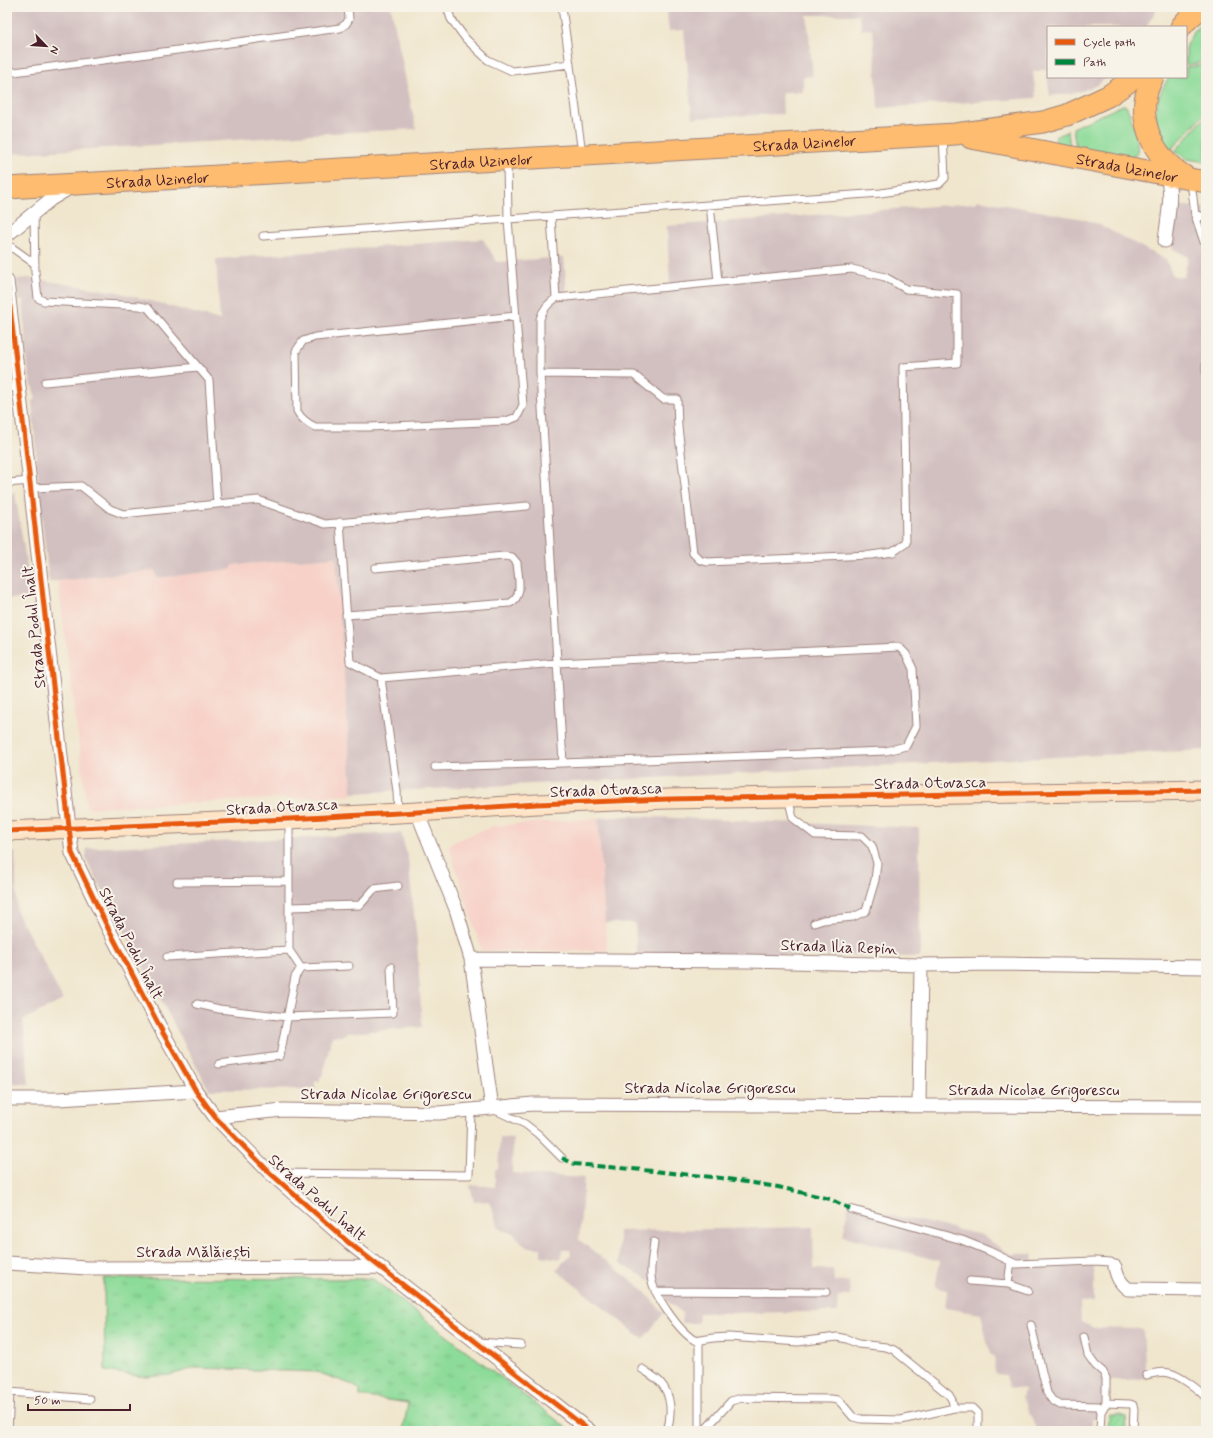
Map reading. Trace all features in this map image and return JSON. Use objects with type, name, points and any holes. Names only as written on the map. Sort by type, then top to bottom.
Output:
[{"type":"main road","points":[[1186,19],[1202,7]]},
{"type":"main road","name":"Strada Uzinelor","points":[[7,188],[949,135],[1043,122],[1067,115],[1108,96],[1127,84],[1133,78]]},
{"type":"main road","points":[[1152,78],[1148,86],[1144,104],[1144,115],[1147,130],[1153,146],[1178,172],[1198,180]]},
{"type":"main road","name":"Strada Uzinelor","points":[[949,135],[1198,180]]},
{"type":"street","points":[[1147,130],[1155,152],[1167,174],[1170,192],[1165,241]]},
{"type":"street","points":[[7,235],[51,199],[75,184]]},
{"type":"street","name":"Strada Podul Înalt","points":[[7,281],[13,387],[30,485],[72,852],[108,928],[163,1034],[196,1091],[215,1117],[270,1173],[313,1212],[380,1267],[590,1431]]},
{"type":"street","name":"Strada Otovasca","points":[[7,831],[289,819],[537,804],[788,797],[1206,790]]},
{"type":"street","points":[[417,812],[456,909],[471,959],[492,1108]]},
{"type":"street","name":"Strada Ilia Repin","points":[[471,959],[1206,967]]},
{"type":"street","points":[[919,1106],[921,965]]},
{"type":"street","points":[[7,1099],[58,1099],[196,1091]]},
{"type":"street","name":"Strada Nicolae Grigorescu","points":[[215,1117],[283,1110],[439,1113],[533,1104],[1206,1107]]},
{"type":"street","name":"Strada Mălăiești","points":[[7,1263],[87,1268],[380,1267]]},
{"type":"street","points":[[1115,1267],[1120,1281],[1128,1288],[1206,1290]]},
{"type":"lane","points":[[7,73],[340,28],[346,24],[348,19],[348,7]]},
{"type":"lane","points":[[447,7],[451,19],[466,39],[488,60],[512,71],[570,64]]},
{"type":"lane","points":[[562,7],[582,155]]},
{"type":"lane","points":[[263,236],[881,193],[939,184],[945,178],[949,135]]},
{"type":"lane","points":[[507,159],[508,219],[516,316],[523,405],[517,417],[506,421],[369,428],[315,427],[300,417],[297,411],[296,351],[303,341],[314,337],[516,316]]},
{"type":"lane","points":[[1198,180],[1195,215],[1206,248]]},
{"type":"lane","points":[[710,205],[718,281]]},
{"type":"lane","points":[[34,213],[37,295],[40,300],[47,302],[140,306],[148,308],[209,380],[217,504]]},
{"type":"lane","points":[[1195,215],[1206,217]]},
{"type":"lane","points":[[550,216],[556,298]]},
{"type":"lane","points":[[7,244],[35,264]]},
{"type":"lane","points":[[540,374],[634,375],[663,399],[676,399],[693,553],[700,560],[707,562],[871,555],[893,552],[906,544],[903,367],[957,363],[957,294],[906,289],[885,278],[852,269],[556,298],[543,310],[540,319],[540,374],[563,763]]},
{"type":"lane","points":[[1206,365],[1206,372]]},
{"type":"lane","points":[[45,382],[198,367]]},
{"type":"lane","points":[[7,483],[81,486],[110,509],[123,514],[258,500],[325,524],[527,506]]},
{"type":"lane","points":[[340,522],[350,662],[381,678],[557,663],[899,647],[906,654],[913,669],[916,726],[906,746],[886,752],[435,767]]},
{"type":"lane","points":[[346,615],[510,603],[516,600],[519,595],[517,563],[512,557],[504,556],[375,568]]},
{"type":"lane","points":[[381,678],[397,791],[398,813]]},
{"type":"lane","points":[[788,797],[793,818],[815,835],[862,836],[872,846],[876,863],[875,880],[866,912],[853,917],[823,920],[814,923]]},
{"type":"lane","points":[[289,819],[289,950],[301,968]]},
{"type":"lane","points":[[177,882],[290,881]]},
{"type":"lane","points":[[290,907],[360,905],[374,889],[398,886]]},
{"type":"lane","points":[[167,957],[289,950]]},
{"type":"lane","points":[[301,968],[349,966]]},
{"type":"lane","points":[[197,1004],[219,1009],[287,1018],[393,1013],[391,967]]},
{"type":"lane","points":[[219,1064],[280,1056],[295,977],[301,968]]},
{"type":"lane","points":[[492,1108],[525,1124],[538,1134],[562,1158]]},
{"type":"lane","points":[[270,1173],[469,1175],[471,1110]]},
{"type":"lane","points":[[850,1209],[962,1240],[1016,1264],[1095,1261],[1111,1262],[1115,1267]]},
{"type":"lane","points":[[654,1242],[650,1275],[653,1286],[667,1311],[686,1335],[696,1341],[713,1338],[729,1338],[798,1342],[837,1337],[847,1339],[858,1344],[886,1347],[894,1350],[949,1395],[954,1408]]},
{"type":"lane","points":[[1008,1284],[1011,1262]]},
{"type":"lane","points":[[970,1281],[1008,1284],[1028,1291]]},
{"type":"lane","points":[[655,1290],[826,1292]]},
{"type":"lane","points":[[1031,1325],[1047,1393],[1052,1400],[1060,1405],[1099,1406],[1101,1412],[1100,1431]]},
{"type":"lane","points":[[1084,1337],[1088,1355],[1095,1366],[1103,1372],[1106,1378],[1106,1403],[1101,1412]]},
{"type":"lane","points":[[699,1340],[699,1431]]},
{"type":"lane","points":[[476,1342],[521,1345]]},
{"type":"lane","points":[[642,1369],[660,1382],[668,1395],[670,1405],[667,1431]]},
{"type":"lane","points":[[1147,1375],[1165,1372],[1171,1373],[1194,1387],[1206,1398]]},
{"type":"lane","points":[[8,1431],[8,1392],[90,1399]]},
{"type":"lane","points":[[704,1431],[731,1401],[742,1398],[831,1398],[838,1400],[853,1417],[861,1420],[901,1420],[954,1408],[973,1408],[978,1413],[978,1431]]},
{"type":"lane","points":[[1106,1403],[1133,1405],[1133,1431]]},
{"type":"shaded area","points":[[7,7],[391,7],[416,129],[310,134],[7,154]]},
{"type":"shaded area","points":[[666,7],[1158,7],[1147,26],[1047,26],[1047,76],[1046,69],[1033,72],[1036,98],[878,108],[873,29],[861,30],[861,23],[858,15],[807,15],[813,76],[803,77],[803,92],[782,92],[783,114],[692,118],[684,30],[669,31]]},
{"type":"shaded area","points":[[1047,78],[1106,78],[1097,85],[1079,92],[1050,96]]},
{"type":"shaded area","points":[[979,200],[1083,219],[1098,224],[1166,260],[1173,276],[1184,277],[1188,257],[1172,248],[1177,205],[1204,208],[1206,220],[1206,750],[352,793],[336,557],[232,565],[232,569],[157,578],[155,570],[49,582],[40,502],[32,401],[36,399],[29,375],[23,300],[18,300],[17,279],[30,278],[110,290],[220,320],[216,259],[483,239],[497,262],[564,257],[567,297],[670,286],[667,226],[974,203]]},
{"type":"shaded area","points":[[15,493],[32,598],[7,599],[7,494]]},
{"type":"shaded area","points":[[336,557],[352,795],[87,808],[58,581],[155,570],[157,578],[232,569],[232,565]]},
{"type":"shaded area","points":[[628,816],[919,828],[920,957],[637,953],[635,923],[605,923],[598,818]]},
{"type":"shaded area","points":[[598,818],[607,951],[482,951],[449,847],[451,843],[493,826]]},
{"type":"shaded area","points":[[401,833],[408,859],[417,940],[422,1027],[347,1033],[341,1036],[332,1036],[322,1076],[320,1077],[320,1081],[315,1081],[315,1089],[209,1090],[86,859],[87,848]]},
{"type":"shaded area","points":[[15,852],[17,912],[63,1000],[23,1020],[29,1084],[7,1083],[7,853]]},
{"type":"shaded area","points":[[500,1137],[513,1138],[512,1173],[584,1178],[579,1240],[640,1287],[664,1313],[643,1339],[556,1270],[571,1254],[570,1250],[562,1250],[561,1259],[541,1256],[541,1248],[526,1247],[513,1233],[501,1230],[498,1226],[489,1201],[474,1202],[470,1185],[495,1187],[495,1169],[498,1169]]},
{"type":"shaded area","points":[[849,1202],[869,1210],[982,1235],[1009,1254],[1032,1254],[1034,1267],[1094,1266],[1094,1302],[1080,1303],[1081,1322],[1094,1328],[1143,1329],[1146,1379],[1103,1381],[1102,1420],[1092,1419],[1092,1426],[1087,1426],[1086,1431],[1038,1431],[1022,1398],[1024,1389],[1009,1387],[1006,1375],[994,1374],[995,1357],[990,1354],[981,1314],[945,1308],[947,1290],[935,1287],[940,1261],[843,1236]]},
{"type":"shaded area","points":[[813,1227],[814,1269],[833,1269],[834,1282],[849,1281],[850,1296],[838,1296],[837,1312],[699,1313],[698,1323],[682,1323],[683,1313],[664,1299],[660,1286],[619,1263],[619,1231]]},
{"type":"green space","points":[[1206,18],[1206,62],[1187,65],[1187,43],[1195,30]]},
{"type":"green space","points":[[1206,65],[1206,112],[1173,148],[1169,148],[1158,130],[1156,121],[1157,104],[1159,96],[1168,78],[1187,78],[1187,67]]},
{"type":"green space","points":[[1125,105],[1132,121],[1138,150],[1137,154],[1130,157],[1076,149],[1073,128]]},
{"type":"green space","points":[[1206,116],[1206,162],[1187,159],[1175,151]]},
{"type":"green space","points":[[1068,131],[1070,148],[1057,144],[1055,141],[1057,136]]},
{"type":"green space","points":[[104,1278],[373,1279],[571,1431],[403,1431],[408,1403],[360,1396],[360,1390],[353,1385],[317,1372],[196,1368],[169,1375],[146,1377],[105,1371]]},
{"type":"green space","points":[[1110,1415],[1126,1417],[1127,1431],[1108,1431],[1108,1420]]},
{"type":"marked path","points":[[562,1158],[574,1164],[721,1178],[778,1187],[830,1199],[850,1209]]},
{"type":"cycle path","points":[[7,281],[72,853],[108,928],[163,1033],[196,1091],[215,1117],[270,1173],[348,1242],[590,1431]]},
{"type":"cycle path","points":[[7,831],[289,819],[537,804],[668,799],[1206,790]]}]
